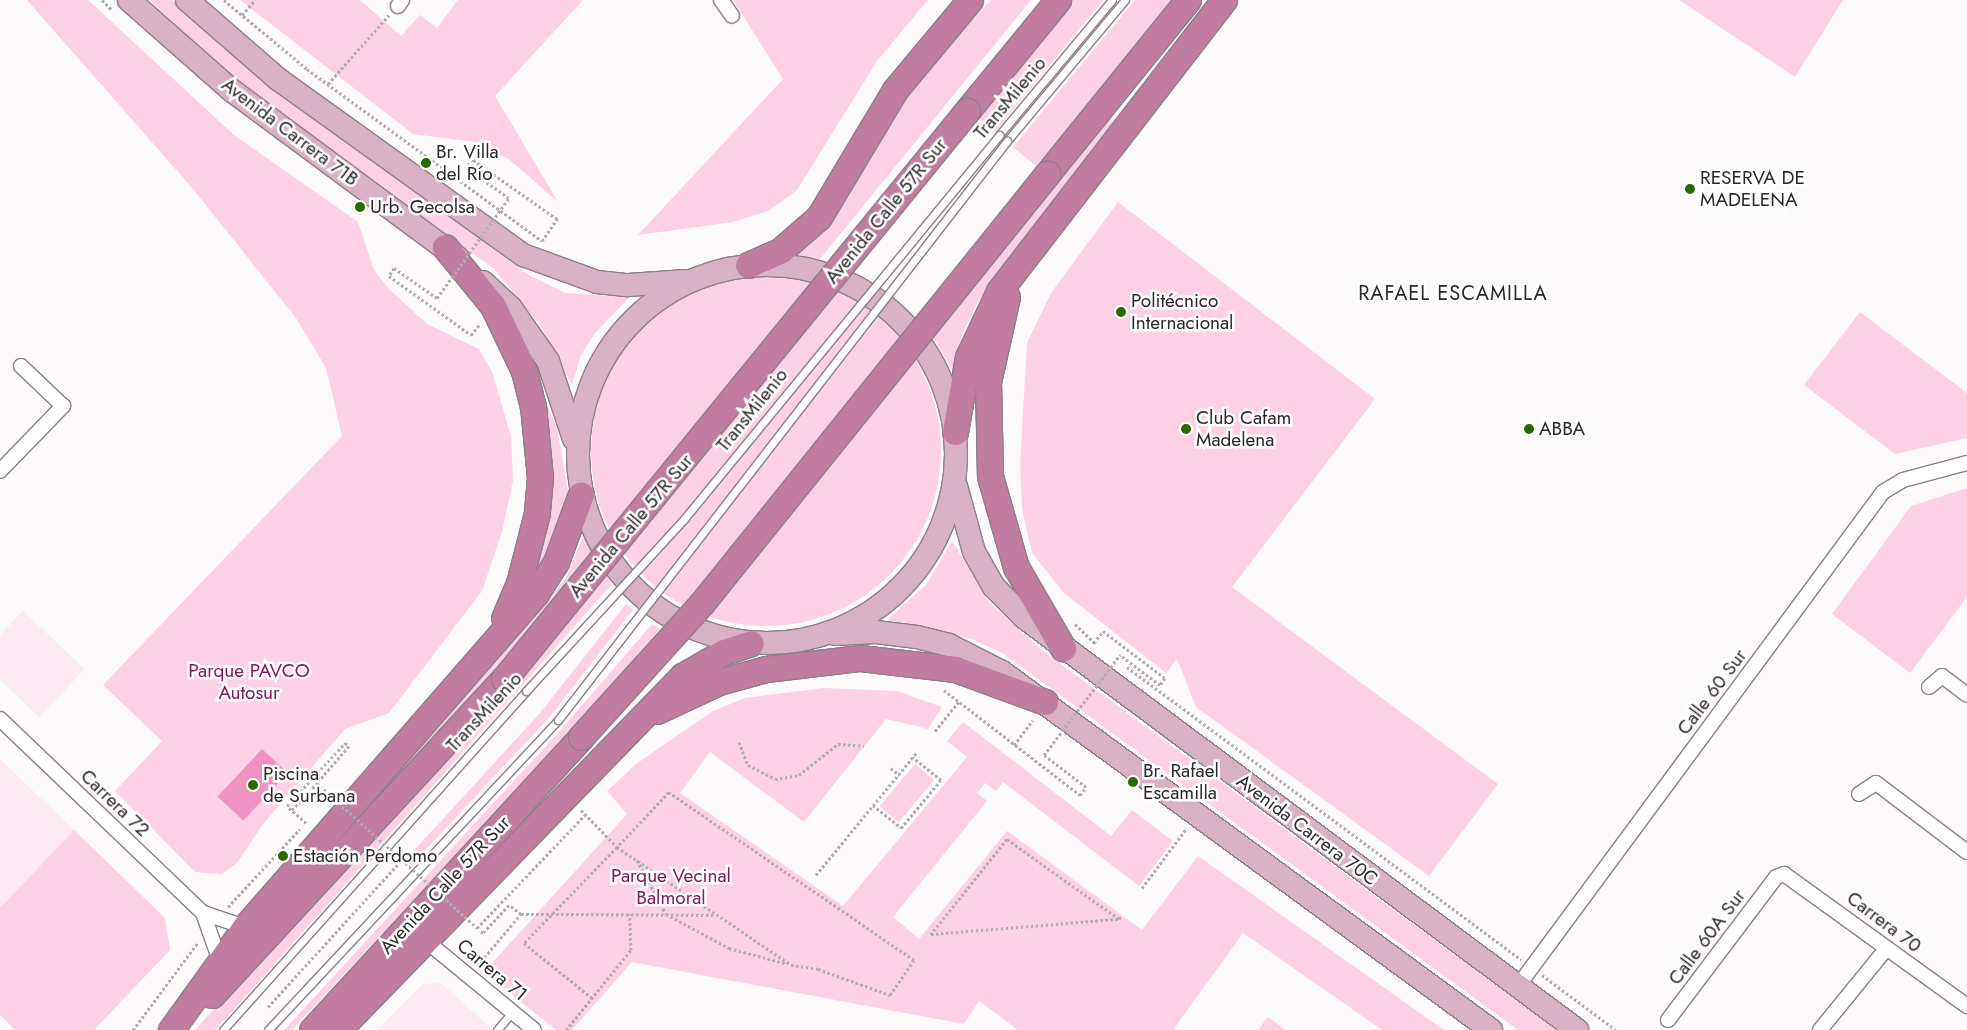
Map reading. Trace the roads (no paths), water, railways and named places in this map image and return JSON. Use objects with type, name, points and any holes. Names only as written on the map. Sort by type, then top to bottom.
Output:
[{"type":"highway","points":[[748,265],[782,250],[819,217],[895,90],[970,0]]},
{"type":"highway","name":"Avenida Calle 57R Sur","points":[[180,1030],[504,679],[1058,0]]},
{"type":"highway","name":"Avenida Calle 57R Sur","points":[[312,1030],[581,738],[702,603],[1188,0]]},
{"type":"highway","points":[[955,432],[962,381],[977,332],[1021,261],[1224,0]]},
{"type":"highway","points":[[445,247],[471,275],[510,338],[526,380],[538,441],[539,486],[530,549],[516,591],[486,648]]},
{"type":"highway","points":[[1021,261],[993,351],[986,413],[990,468],[1016,567],[1063,648]]},
{"type":"highway","points":[[171,1030],[245,927],[486,648],[536,593],[556,562],[581,494]]},
{"type":"highway","points":[[338,1030],[633,724],[697,665],[751,643]]},
{"type":"highway","points":[[633,724],[719,682],[766,669],[841,659],[908,661],[955,669],[1039,710]]},
{"type":"main road","name":"Avenida Carrera 71B","points":[[129,0],[232,90],[445,247],[511,308],[548,361],[570,420],[577,457]]},
{"type":"main road","name":"Avenida Carrera 71B","points":[[187,0],[278,79],[523,255],[598,282],[628,285],[692,280]]},
{"type":"main road","points":[[822,634],[878,606],[922,562],[938,535],[955,475],[955,432],[933,362],[912,332],[886,306],[855,286],[821,272],[785,265],[748,265],[692,280],[653,303],[616,341],[597,371],[582,413],[577,457],[581,494],[597,539],[624,579],[661,611],[704,633],[751,643],[822,634],[876,632],[950,645],[1491,1030]]},
{"type":"main road","name":"Avenida Carrera 70C","points":[[955,475],[966,530],[994,587],[1063,648],[1577,1030]]},
{"type":"street","points":[[721,0],[732,16]]},
{"type":"street","points":[[0,472],[63,406],[20,366]]},
{"type":"street","name":"Calle 60 Sur","points":[[1518,986],[1883,492],[1903,480],[1967,463]]},
{"type":"street","points":[[1929,687],[1942,676],[1967,695]]},
{"type":"street","name":"Carrera 72","points":[[0,720],[204,913],[245,927]]},
{"type":"street","points":[[1859,794],[1876,783],[1967,852]]},
{"type":"street","name":"Carrera 70","points":[[1776,877],[1793,877],[1886,948],[1967,1006]]},
{"type":"street","name":"Calle 60A Sur","points":[[1668,1020],[1776,877]]},
{"type":"street","name":"Carrera 72","points":[[204,913],[220,961]]},
{"type":"street","name":"Carrera 71","points":[[425,940],[534,1030]]},
{"type":"street","points":[[1820,1030],[1886,948]]},
{"type":"lane","name":"TransMilenio","points":[[223,1030],[526,691],[684,519],[1112,0]]},
{"type":"lane","name":"TransMilenio","points":[[268,1030],[558,720],[1008,142],[1125,0]]},
{"type":"lane","points":[[497,1030],[512,1012]]},
{"type":"place","name":"Br. Villa del Río","points":[[426,163]]},
{"type":"place","name":"RESERVA DE MADELENA","points":[[1690,189]]},
{"type":"place","name":"Urb. Gecolsa","points":[[360,207]]},
{"type":"place","name":"Politécnico Internacional","points":[[1121,312]]},
{"type":"place","name":"Club Cafam Madelena","points":[[1186,429]]},
{"type":"place","name":"ABBA","points":[[1529,429]]},
{"type":"place","name":"Br. Rafael Escamilla","points":[[1133,782]]},
{"type":"place","name":"Piscina de Surbana","points":[[253,785]]},
{"type":"place","name":"Estación Perdomo","points":[[283,856]]},
{"type":"district","name":"RAFAEL ESCAMILLA","points":[[1453,293]]},
{"type":"park label","name":"Parque PAVCO Autosur","points":[[249,682]]},
{"type":"park label","name":"Parque Vecinal Balmoral","points":[[671,887]]}]
